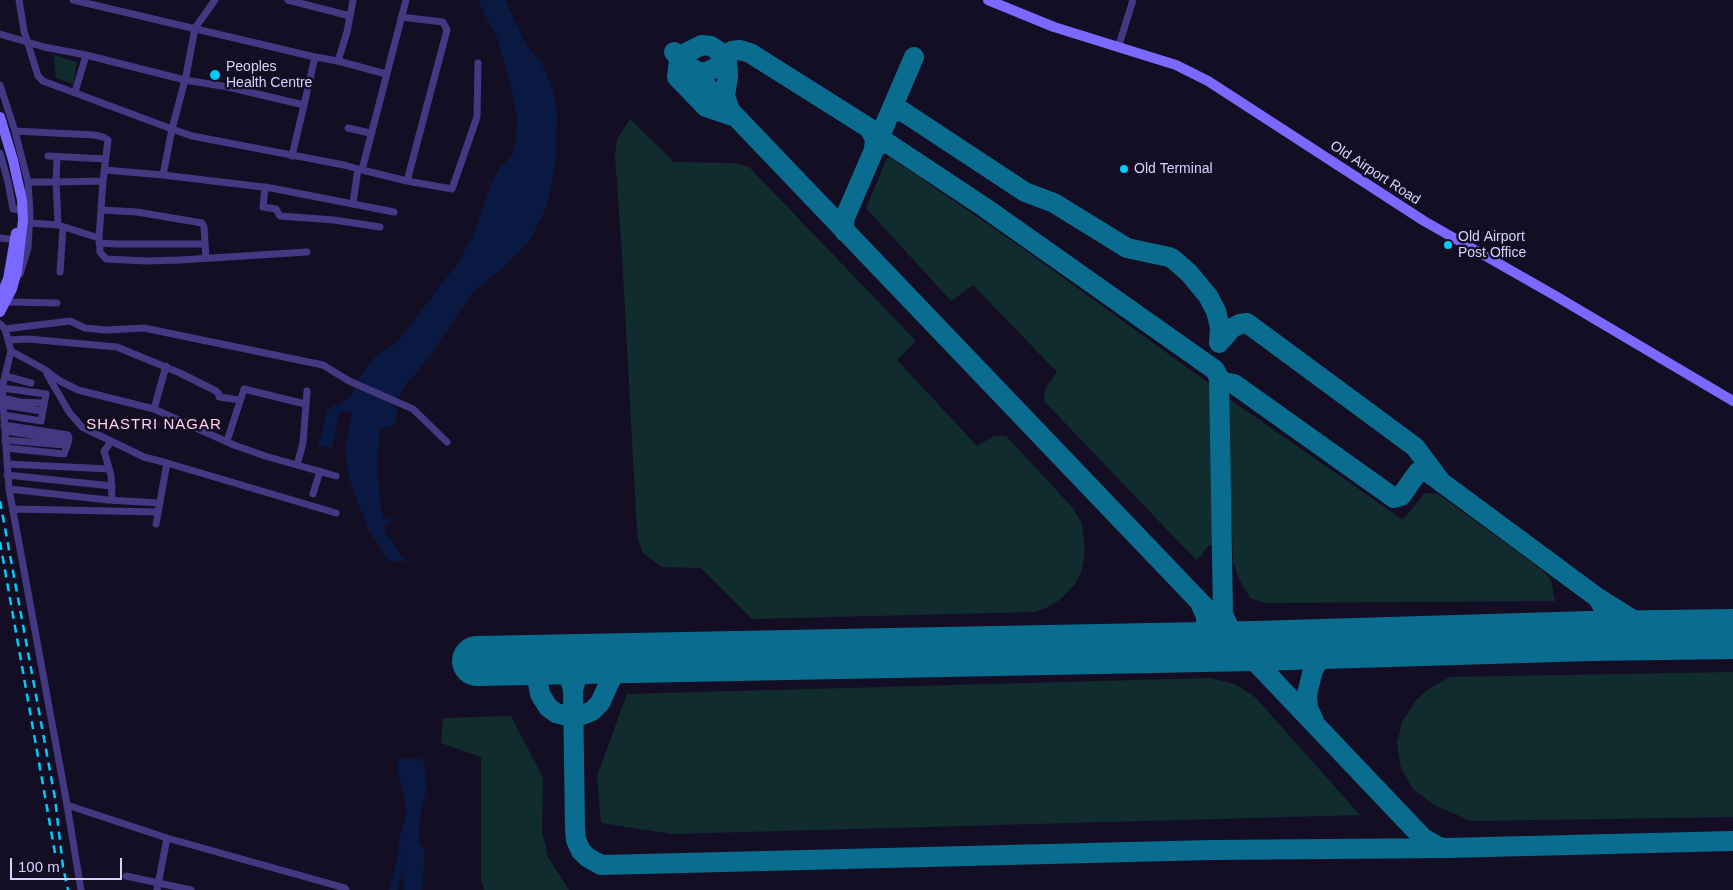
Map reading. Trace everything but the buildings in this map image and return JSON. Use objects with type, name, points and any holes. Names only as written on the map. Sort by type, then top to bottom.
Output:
[{"type":"main road","name":"Old Airport Road","points":[[989,0],[1054,27],[1176,65],[1208,81],[1424,221],[1733,401]]},
{"type":"main road","points":[[0,117],[13,160],[22,200],[23,220],[17,271],[12,289],[0,312]]},
{"type":"main road","points":[[0,137],[16,202],[17,226],[5,300]]},
{"type":"street","points":[[19,0],[38,76],[43,81],[192,136],[344,165],[407,181],[452,189],[477,117],[478,63]]},
{"type":"street","points":[[73,0],[315,57],[338,60],[386,74]]},
{"type":"street","points":[[163,175],[172,129],[186,80],[195,28],[215,0]]},
{"type":"street","points":[[288,0],[350,16]]},
{"type":"street","points":[[338,60],[353,0]]},
{"type":"street","points":[[352,203],[406,0]]},
{"type":"street","points":[[1118,48],[1133,0]]},
{"type":"street","points":[[402,17],[443,22],[447,30],[407,181]]},
{"type":"street","points":[[0,34],[44,47],[86,55],[186,80],[228,87],[304,104]]},
{"type":"street","points":[[75,92],[86,55]]},
{"type":"street","points":[[292,156],[315,57]]},
{"type":"street","points":[[0,85],[15,130],[28,182],[30,210],[28,241],[21,272],[5,300],[0,317]]},
{"type":"street","points":[[348,128],[370,133]]},
{"type":"street","points":[[15,130],[94,135],[108,140],[99,240],[100,252],[103,256],[110,259],[206,258],[307,252]]},
{"type":"street","points":[[0,153],[13,209],[30,210]]},
{"type":"street","points":[[48,156],[106,159]]},
{"type":"street","points":[[57,157],[56,182],[61,226],[60,272]]},
{"type":"street","points":[[105,170],[265,187],[394,212]]},
{"type":"street","points":[[28,182],[103,181]]},
{"type":"street","points":[[265,187],[263,207],[276,209],[280,216],[334,220],[380,227]]},
{"type":"street","points":[[101,210],[138,212],[202,223],[204,227],[206,258]]},
{"type":"street","points":[[30,223],[61,226],[116,244],[205,244]]},
{"type":"street","points":[[0,238],[28,241]]},
{"type":"street","points":[[5,300],[57,303]]},
{"type":"street","points":[[80,890],[67,805],[7,475],[2,388],[11,351],[3,326],[70,321],[85,328],[106,330],[144,328],[323,364],[349,381],[413,409],[447,442]]},
{"type":"street","points":[[8,340],[28,339],[117,347],[166,366],[216,391],[219,397],[240,400]]},
{"type":"street","points":[[11,351],[78,390],[154,409],[265,456],[336,476]]},
{"type":"street","points":[[154,409],[166,366]]},
{"type":"street","points":[[44,369],[69,412],[82,428],[144,457],[336,513]]},
{"type":"street","points":[[5,376],[31,383]]},
{"type":"street","points":[[2,388],[46,394],[40,420],[4,415]]},
{"type":"street","points":[[227,441],[244,389],[306,404]]},
{"type":"street","points":[[297,465],[302,442],[307,391]]},
{"type":"street","points":[[2,401],[20,402],[43,407]]},
{"type":"street","points":[[4,428],[68,435],[64,454],[6,448]]},
{"type":"street","points":[[5,440],[67,443]]},
{"type":"street","points":[[111,442],[104,450],[112,486],[112,500]]},
{"type":"street","points":[[156,524],[166,463]]},
{"type":"street","points":[[7,464],[109,469]]},
{"type":"street","points":[[313,494],[320,471]]},
{"type":"street","points":[[7,475],[112,486]]},
{"type":"street","points":[[9,489],[160,503]]},
{"type":"street","points":[[14,509],[158,512]]},
{"type":"street","points":[[67,805],[167,838],[346,890]]},
{"type":"street","points":[[158,886],[167,838]]},
{"type":"street","points":[[126,876],[158,886],[191,890]]},
{"type":"green space","points":[[54,55],[77,62],[73,84],[56,78]]},
{"type":"green space","points":[[630,119],[674,162],[733,163],[749,167],[916,341],[897,360],[977,446],[994,436],[1006,436],[1073,508],[1082,524],[1085,547],[1084,559],[1082,570],[1075,584],[1061,599],[1044,609],[1033,612],[752,619],[701,568],[662,567],[643,553],[638,539],[636,514],[615,155],[617,139]]},
{"type":"green space","points":[[890,157],[1018,245],[1210,384],[1213,545],[1209,545],[1199,558],[1196,560],[1044,401],[1045,389],[1057,372],[973,285],[951,301],[866,208],[887,158]]},
{"type":"green space","points":[[1228,398],[1403,520],[1424,494],[1438,494],[1542,570],[1551,580],[1555,601],[1265,603],[1250,598],[1239,579],[1233,561]]},
{"type":"green space","points":[[1733,672],[1733,817],[1471,821],[1434,805],[1413,789],[1401,768],[1397,743],[1402,722],[1417,699],[1430,688],[1450,677]]},
{"type":"green space","points":[[1210,678],[1235,684],[1255,697],[1360,815],[672,834],[601,823],[597,776],[627,694]]},
{"type":"green space","points":[[511,716],[543,778],[542,831],[548,857],[569,890],[484,890],[481,880],[481,757],[441,743],[443,718]]},
{"type":"water","points":[[479,0],[505,0],[526,45],[541,62],[553,90],[557,115],[556,160],[551,190],[543,216],[533,236],[505,266],[479,287],[469,298],[398,398],[395,406],[398,411],[394,425],[380,429],[377,467],[381,510],[385,520],[392,517],[394,519],[384,525],[385,533],[408,561],[389,561],[368,529],[349,478],[345,449],[352,414],[347,411],[339,412],[332,448],[318,446],[327,412],[332,407],[349,398],[367,366],[376,356],[398,341],[457,264],[473,236],[491,184],[500,168],[512,155],[516,142],[517,117],[511,88],[497,37],[484,14]]},
{"type":"water","points":[[398,759],[423,759],[427,787],[419,824],[419,844],[425,850],[422,890],[404,890],[402,865],[398,860],[399,838],[406,819],[405,798],[398,775]]},
{"type":"waterway","points":[[393,890],[403,853]]},
{"type":"taxiway","points":[[730,110],[725,96],[728,76],[727,61],[723,54],[711,46],[702,45],[686,53],[679,61],[677,77],[706,107],[736,117]]},
{"type":"taxiway","points":[[689,67],[699,72],[707,72],[717,67],[726,55],[732,51],[740,50],[750,53],[869,128],[875,139],[874,149]]},
{"type":"taxiway","points":[[674,52],[1221,624],[1238,640],[1255,646]]},
{"type":"taxiway","points":[[845,232],[844,220],[914,57]]},
{"type":"taxiway","points":[[889,115],[892,112],[902,111],[1025,192],[1054,203],[1127,248],[1173,259],[1189,273],[1208,296],[1216,311],[1220,327],[1219,343],[1232,328],[1247,323],[1415,447],[1442,483]]},
{"type":"taxiway","points":[[874,149],[882,143],[889,144],[984,207],[1215,370],[1219,378]]},
{"type":"taxiway","points":[[1219,377],[1223,614],[1231,632]]},
{"type":"taxiway","points":[[1219,389],[1222,385],[1234,384],[1394,498],[1401,496],[1418,472],[1424,471],[1429,473],[1598,598],[1646,628],[1660,633],[1677,635]]},
{"type":"taxiway","points":[[1590,636],[1602,631],[1604,624],[1604,609],[1598,598]]},
{"type":"taxiway","points":[[1182,648],[1202,634],[1206,626],[1206,616],[1200,603]]},
{"type":"taxiway","points":[[1314,721],[1308,708],[1307,694],[1313,670],[1330,648],[1344,644]]},
{"type":"taxiway","points":[[642,658],[578,647],[561,648],[546,658],[540,667],[537,678],[540,694],[548,707],[556,713],[571,717],[582,715],[592,711],[600,703],[611,679],[618,671],[628,664],[647,658]]},
{"type":"taxiway","points":[[1232,647],[1238,648],[1249,655],[1423,838],[1444,848]]},
{"type":"taxiway","points":[[545,659],[562,667],[571,682],[573,690],[576,840],[581,851],[601,865],[1211,850],[1446,848],[1733,841]]},
{"type":"taxiway","points":[[573,690],[576,679],[582,669],[590,663],[601,659]]},
{"type":"runway","points":[[477,661],[1255,646],[1590,636],[1733,634]]},
{"type":"railway","points":[[0,501],[55,798],[63,867],[68,890]]},
{"type":"railway","points":[[0,542],[55,853]]},
{"type":"place","name":"Peoples Health Centre","points":[[215,75]]},
{"type":"place","name":"Old Terminal","points":[[1124,169]]},
{"type":"place","name":"Old Airport Post Office","points":[[1448,245]]},
{"type":"district","name":"SHASTRI NAGAR","points":[[154,425]]}]
